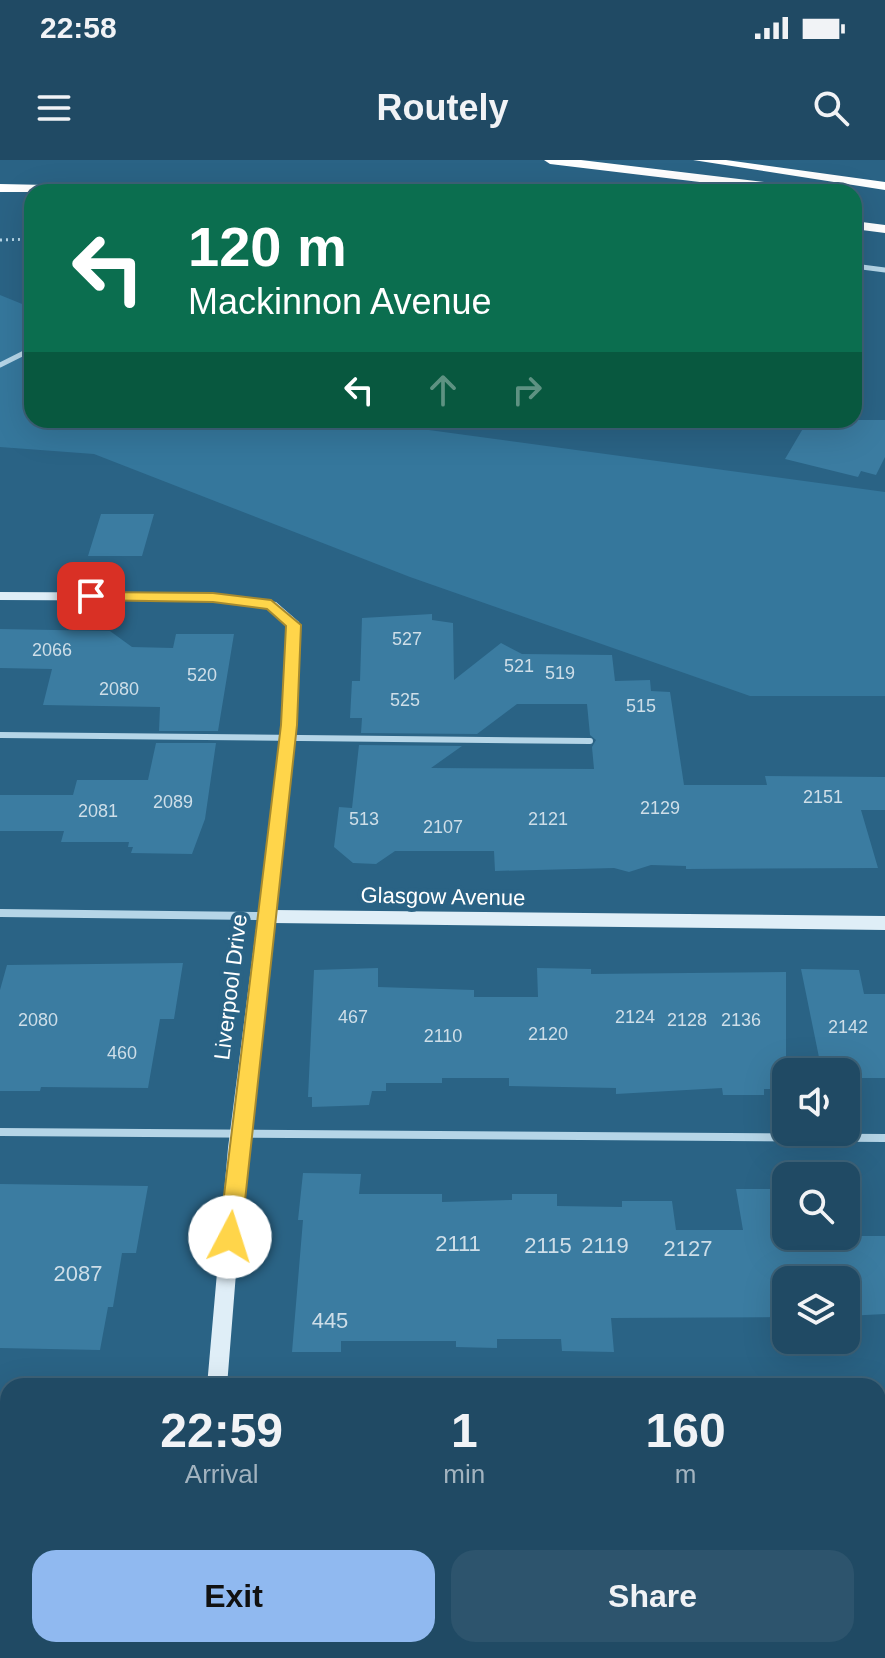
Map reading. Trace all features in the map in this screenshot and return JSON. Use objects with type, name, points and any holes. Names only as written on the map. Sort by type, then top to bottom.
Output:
[{"type":"highway","points":[[550,160],[748,184]]},
{"type":"highway","points":[[699,160],[885,186]]},
{"type":"highway","points":[[0,188],[24,189]]},
{"type":"highway","points":[[862,198],[885,201]]},
{"type":"highway","points":[[862,226],[885,229]]},
{"type":"street","points":[[862,267],[885,270]]},
{"type":"street","points":[[0,365],[24,353]]},
{"type":"street","name":"Liverpool Drive","points":[[0,596],[213,597],[271,605],[294,625],[287,737],[239,1131],[218,1378]]},
{"type":"street","name":"Glasgow Avenue","points":[[0,913],[885,923]]},
{"type":"lane","points":[[0,735],[590,741]]},
{"type":"lane","points":[[0,1132],[239,1131],[885,1138]]},
{"type":"path","points":[[0,240],[24,239]]},
{"type":"shaded area","points":[[0,295],[24,305],[24,428],[414,428],[885,492],[885,696],[750,696],[410,577],[94,454],[0,447]]},
{"type":"building","points":[[862,420],[885,420],[885,457],[876,475],[861,471],[858,477],[785,459],[803,428],[862,428]]},
{"type":"building","points":[[101,514],[154,514],[142,556],[88,556]]},
{"type":"building","points":[[432,614],[432,620],[453,623],[454,680],[501,643],[522,654],[612,655],[615,681],[650,680],[651,691],[670,692],[684,785],[767,785],[765,776],[885,777],[885,810],[861,810],[878,868],[686,869],[686,866],[651,865],[629,872],[614,868],[495,871],[494,851],[395,851],[376,864],[353,863],[334,847],[339,807],[352,808],[359,745],[462,746],[431,768],[594,769],[592,747],[596,740],[590,735],[587,704],[517,704],[477,734],[361,733],[362,718],[350,718],[352,681],[360,681],[362,618]]},
{"type":"building","points":[[0,629],[110,631],[132,647],[173,648],[176,634],[234,634],[218,731],[159,731],[160,707],[43,705],[52,669],[0,668]]},
{"type":"building","points":[[156,743],[216,743],[205,819],[192,854],[131,853],[133,847],[128,847],[129,842],[61,842],[64,831],[0,831],[0,795],[73,795],[77,780],[148,780]]},
{"type":"building","points":[[183,963],[174,1019],[160,1019],[148,1088],[41,1087],[40,1091],[0,1091],[0,990],[7,965]]},
{"type":"building","points":[[378,968],[378,987],[474,990],[474,997],[538,997],[537,968],[591,969],[591,974],[786,972],[786,1058],[772,1058],[772,1089],[764,1089],[764,1095],[723,1095],[722,1088],[616,1094],[616,1088],[509,1086],[509,1078],[442,1078],[442,1083],[386,1083],[386,1091],[372,1091],[369,1105],[312,1107],[312,1097],[308,1097],[314,970]]},
{"type":"building","points":[[801,969],[859,970],[864,994],[885,994],[885,1078],[860,1078],[860,1058],[819,1058]]},
{"type":"building","points":[[303,1173],[361,1174],[359,1194],[442,1194],[442,1202],[512,1200],[512,1194],[557,1194],[557,1206],[622,1207],[622,1201],[672,1201],[676,1230],[743,1230],[736,1189],[772,1189],[772,1250],[860,1250],[860,1236],[885,1236],[885,1314],[860,1315],[860,1266],[772,1266],[772,1317],[611,1318],[614,1352],[562,1351],[561,1339],[497,1339],[497,1348],[456,1347],[456,1341],[341,1341],[341,1352],[292,1352],[303,1220],[298,1220]]},
{"type":"building","points":[[0,1184],[148,1186],[136,1253],[122,1253],[113,1307],[108,1307],[100,1350],[0,1348]]},
{"type":"route","points":[[91,596],[213,597],[271,605],[294,625],[289,725],[237,1148],[230,1237]]}]
